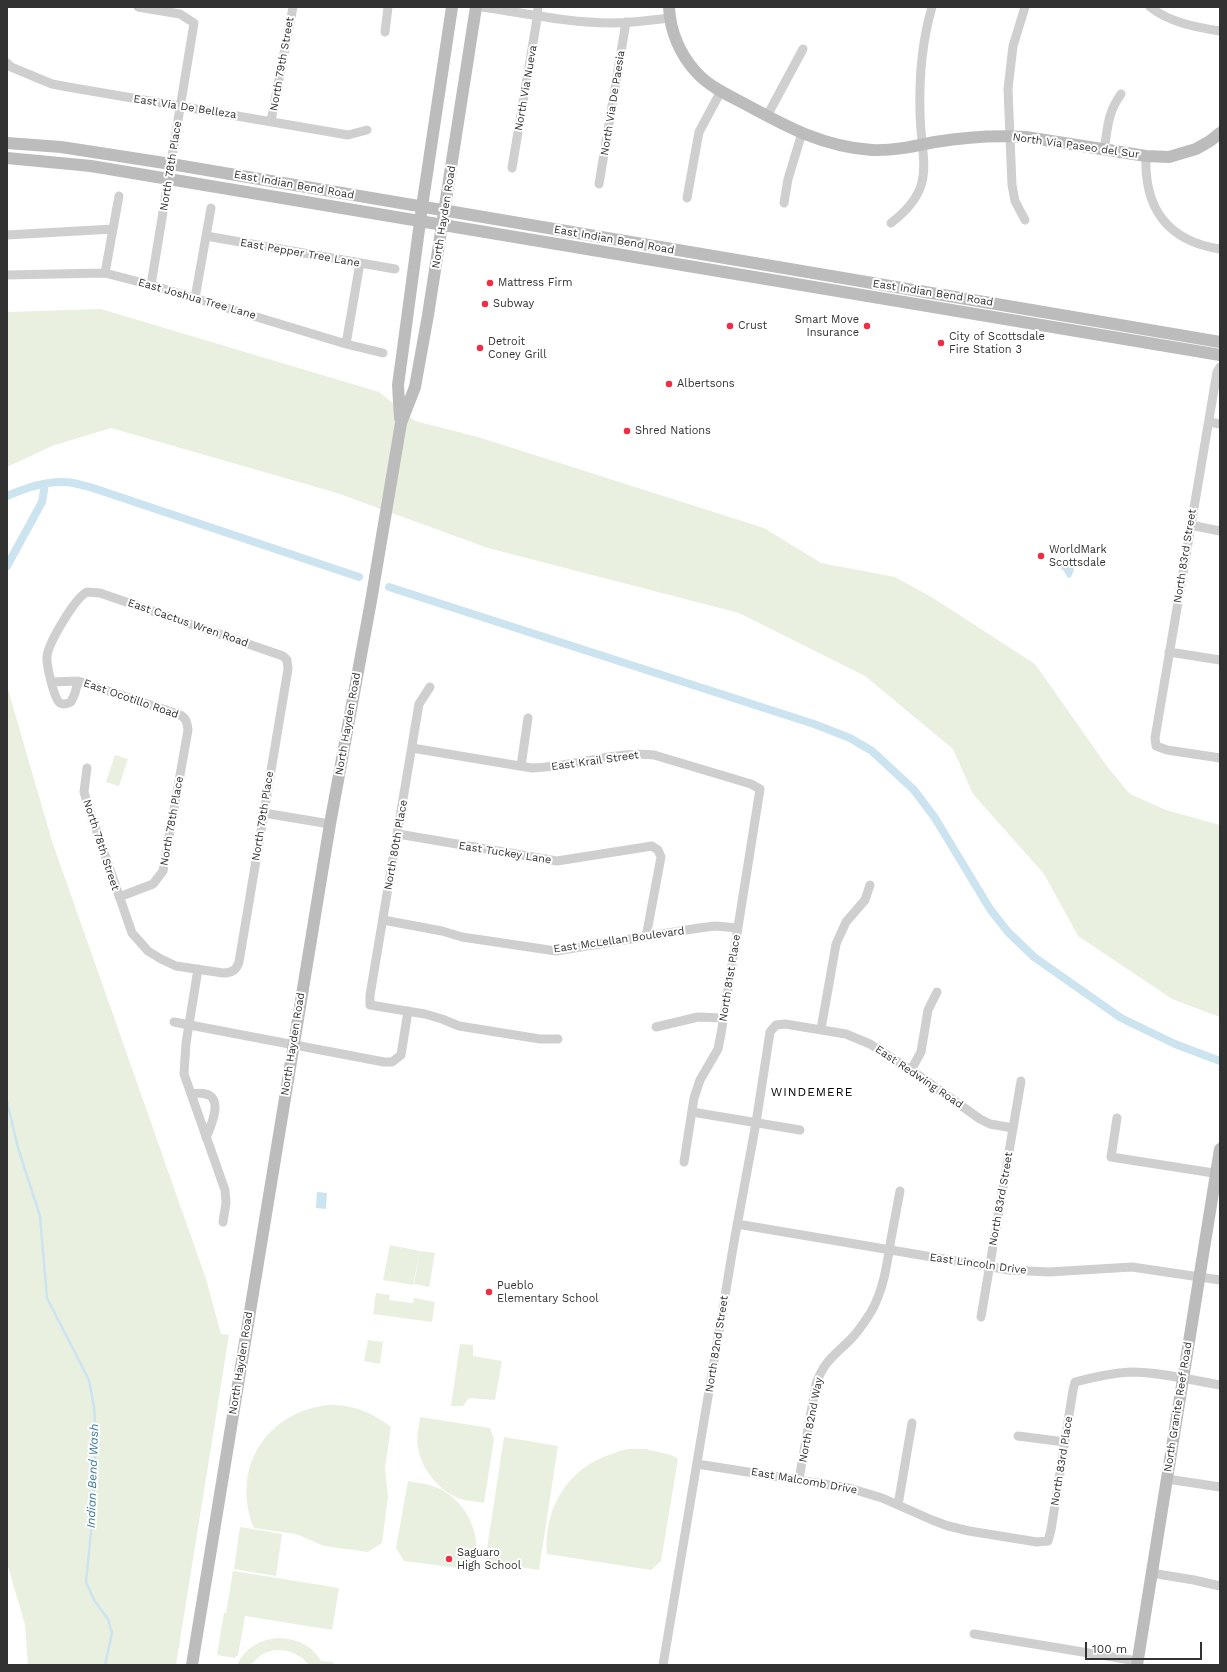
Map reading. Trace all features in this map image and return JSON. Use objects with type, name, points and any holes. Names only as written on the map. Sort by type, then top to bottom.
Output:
[{"type":"main road","name":"North Hayden Road","points":[[192,1665],[293,1044],[330,824],[371,601],[400,424],[398,385],[422,207],[452,7]]},
{"type":"main road","name":"North Hayden Road","points":[[400,424],[415,386],[443,225],[476,7]]},
{"type":"main road","name":"North Via Paseo del Sur","points":[[670,12],[678,46],[687,61],[700,76],[721,91],[767,116],[802,133],[836,145],[873,150],[902,148],[979,136],[1010,136],[1026,137],[1146,156],[1169,157],[1184,153],[1210,141],[1220,132]]},
{"type":"main road","name":"East Indian Bend Road","points":[[7,143],[61,147],[171,164],[1220,342]]},
{"type":"main road","name":"East Indian Bend Road","points":[[7,158],[91,166],[1220,355]]},
{"type":"main road","name":"North Granite Reef Road","points":[[1137,1663],[1199,1276],[1218,1174],[1220,1149]]},
{"type":"street","name":"North 78th Place","points":[[138,7],[180,14],[194,23],[151,285]]},
{"type":"street","name":"North 79th Street","points":[[271,121],[293,7]]},
{"type":"street","points":[[385,32],[388,7]]},
{"type":"street","points":[[482,7],[537,11],[587,22],[626,22],[670,12]]},
{"type":"street","points":[[891,222],[902,214],[914,201],[921,186],[924,173],[925,157],[920,113],[920,82],[927,23],[932,7]]},
{"type":"street","points":[[1025,7],[1013,46],[1008,89],[1012,185],[1015,201],[1025,220]]},
{"type":"street","points":[[1150,7],[1170,20],[1220,31]]},
{"type":"street","name":"North Via Nueva","points":[[512,168],[537,11]]},
{"type":"street","name":"North Via De Paesia","points":[[599,184],[626,22]]},
{"type":"street","points":[[767,116],[803,49]]},
{"type":"street","name":"East Via De Belleza","points":[[7,63],[10,67],[52,84],[348,135],[367,130]]},
{"type":"street","points":[[687,198],[699,132],[721,91]]},
{"type":"street","points":[[1104,150],[1112,106],[1121,94]]},
{"type":"street","points":[[784,203],[788,179],[802,133]]},
{"type":"street","points":[[1146,156],[1145,177],[1147,190],[1158,214],[1169,227],[1180,235],[1196,244],[1220,249]]},
{"type":"street","points":[[105,273],[119,196]]},
{"type":"street","points":[[195,298],[210,208]]},
{"type":"street","points":[[7,235],[113,229]]},
{"type":"street","name":"East Pepper Tree Lane","points":[[206,236],[395,269]]},
{"type":"street","points":[[346,344],[360,263]]},
{"type":"street","name":"East Joshua Tree Lane","points":[[7,276],[105,273],[151,285],[346,344],[383,353]]},
{"type":"street","name":"North 83rd Street","points":[[1219,369],[1208,422],[1155,738],[1156,746],[1167,750],[1220,758]]},
{"type":"street","points":[[1208,422],[1220,424]]},
{"type":"street","points":[[1190,526],[1220,531]]},
{"type":"street","name":"East Cactus Wren Road","points":[[52,682],[47,656],[50,646],[78,598],[87,592],[100,593],[283,656],[287,660]]},
{"type":"street","points":[[1169,652],[1220,660]]},
{"type":"street","name":"North 79th Place","points":[[234,971],[239,962],[288,669],[287,660]]},
{"type":"street","points":[[52,682],[58,700],[65,704],[71,702],[75,694],[78,681]]},
{"type":"street","name":"East Ocotillo Road","points":[[52,682],[78,681],[178,714],[186,719]]},
{"type":"street","name":"North 80th Place","points":[[408,1011],[370,1005],[370,995],[419,704],[430,687]]},
{"type":"street","points":[[521,766],[528,718]]},
{"type":"street","name":"North 78th Place","points":[[119,897],[153,884],[163,872],[188,730],[186,719]]},
{"type":"street","name":"East Krail Street","points":[[412,748],[521,766],[547,767],[638,753],[671,759],[751,784],[760,789]]},
{"type":"street","name":"North 78th Street","points":[[86,768],[84,792],[88,809],[132,933],[148,951],[176,966],[223,973],[234,971]]},
{"type":"street","name":"North 81st Place","points":[[684,1162],[694,1098],[700,1080],[718,1049],[760,789]]},
{"type":"street","points":[[264,813],[330,824]]},
{"type":"street","name":"East Tuckey Lane","points":[[398,834],[557,861],[652,846],[658,850],[661,857],[646,937]]},
{"type":"street","points":[[821,1029],[836,944],[846,922],[865,900],[870,885]]},
{"type":"street","name":"East McLellan Boulevard","points":[[383,920],[442,931],[462,937],[556,951],[699,928],[715,926],[738,928]]},
{"type":"street","points":[[198,969],[183,1065],[185,1078],[226,1196],[223,1222]]},
{"type":"street","points":[[911,1070],[921,1052],[928,1010],[937,992]]},
{"type":"street","points":[[174,1022],[384,1062],[392,1062],[401,1055],[408,1011],[442,1019],[458,1026],[540,1039],[558,1039]]},
{"type":"street","points":[[656,1027],[698,1017],[723,1018]]},
{"type":"street","name":"East Redwing Road","points":[[776,1025],[785,1024],[846,1034],[870,1044],[911,1070],[980,1119],[990,1124],[1013,1128]]},
{"type":"street","name":"North 82nd Street","points":[[663,1665],[770,1032],[776,1025]]},
{"type":"street","name":"North 83rd Street","points":[[981,1317],[1021,1080]]},
{"type":"street","points":[[191,1094],[201,1092],[210,1095],[214,1100],[215,1108],[212,1123],[206,1138]]},
{"type":"street","points":[[692,1112],[800,1130]]},
{"type":"street","points":[[1117,1118],[1111,1157],[1218,1174]]},
{"type":"street","name":"North 82nd Way","points":[[799,1479],[816,1384],[820,1373],[834,1353],[856,1333],[871,1312],[885,1277],[900,1191]]},
{"type":"street","name":"East Lincoln Drive","points":[[737,1224],[990,1267],[1049,1272],[1132,1267],[1220,1280]]},
{"type":"street","name":"North 83rd Place","points":[[1048,1541],[1073,1390],[1076,1382],[1113,1374],[1131,1372],[1183,1379]]},
{"type":"street","points":[[1183,1379],[1220,1385]]},
{"type":"street","points":[[898,1505],[912,1423]]},
{"type":"street","points":[[1018,1436],[1065,1442]]},
{"type":"street","name":"East Malcomb Drive","points":[[697,1464],[799,1479],[861,1491],[948,1526],[969,1531],[1037,1542],[1048,1541]]},
{"type":"street","points":[[1167,1478],[1220,1487]]},
{"type":"street","points":[[1151,1574],[1194,1580],[1220,1586]]},
{"type":"street","points":[[974,1634],[1137,1663]]},
{"type":"green space","points":[[101,309],[379,392],[415,421],[478,437],[764,528],[821,563],[895,577],[933,598],[1035,664],[1109,769],[1130,794],[1166,810],[1220,825],[1220,1017],[1172,999],[1078,936],[1044,874],[973,794],[953,749],[865,676],[739,613],[488,548],[337,493],[111,428],[52,446],[7,467],[7,312]]},
{"type":"green space","points":[[7,686],[52,841],[206,1279],[221,1334],[229,1335],[176,1665],[28,1665],[25,1625],[7,1563]]},
{"type":"green space","points":[[115,755],[128,759],[119,786],[106,782]]},
{"type":"green space","points":[[390,1245],[420,1251],[413,1285],[383,1280]]},
{"type":"green space","points":[[420,1251],[435,1253],[429,1287],[414,1284]]},
{"type":"green space","points":[[376,1293],[390,1295],[389,1300],[413,1303],[414,1298],[435,1302],[432,1322],[373,1314]]},
{"type":"green space","points":[[368,1340],[383,1342],[380,1364],[364,1361]]},
{"type":"green space","points":[[460,1344],[473,1345],[473,1356],[502,1361],[495,1400],[469,1398],[463,1406],[451,1406]]},
{"type":"green space","points":[[328,1405],[345,1406],[361,1410],[377,1417],[391,1427],[385,1468],[388,1497],[382,1543],[368,1552],[324,1546],[296,1534],[254,1528],[248,1506],[247,1485],[251,1465],[259,1447],[271,1431],[287,1419],[306,1410]]},
{"type":"green space","points":[[420,1417],[490,1428],[494,1439],[484,1503],[457,1498],[447,1492],[430,1476],[422,1462],[417,1444]]},
{"type":"green space","points":[[504,1437],[558,1446],[539,1570],[485,1562]]},
{"type":"green space","points":[[625,1449],[646,1449],[671,1455],[678,1459],[661,1561],[651,1570],[547,1554],[549,1521],[554,1506],[571,1479],[596,1460]]},
{"type":"green space","points":[[408,1481],[438,1488],[449,1495],[466,1512],[475,1534],[477,1546],[475,1570],[404,1561],[396,1548]]},
{"type":"green space","points":[[240,1527],[282,1534],[276,1576],[234,1569]]},
{"type":"green space","points":[[233,1571],[339,1588],[332,1630],[245,1616],[238,1655],[234,1658],[217,1655]]},
{"type":"green space","points":[[279,1638],[298,1641],[309,1647],[321,1661],[333,1662],[333,1665],[309,1665],[293,1653],[274,1650],[261,1655],[249,1665],[237,1665],[244,1654],[259,1642]]},
{"type":"water","points":[[1055,557],[1061,560],[1069,560],[1074,570],[1071,577],[1068,578],[1063,570],[1057,566],[1054,567],[1050,562]]},
{"type":"water","points":[[317,1192],[327,1193],[326,1209],[316,1208]]},
{"type":"waterway","points":[[7,496],[43,484],[58,482],[75,483],[359,577]]},
{"type":"waterway","points":[[7,566],[42,502],[45,484]]},
{"type":"waterway","points":[[389,587],[814,724],[850,738],[872,751],[914,790],[935,818],[990,909],[1008,932],[1034,957],[1121,1018],[1175,1044],[1220,1061]]},
{"type":"waterway","name":"Indian Bend Wash","points":[[7,1102],[18,1148],[40,1216],[47,1298],[89,1380],[94,1407],[96,1438],[92,1522],[86,1582],[94,1600],[108,1619],[112,1633],[105,1665]]},
{"type":"place","name":"Mattress Firm","points":[[490,283]]},
{"type":"place","name":"Subway","points":[[485,304]]},
{"type":"place","name":"Crust","points":[[730,326]]},
{"type":"place","name":"Smart Move Insurance","points":[[867,326]]},
{"type":"place","name":"City of Scottsdale Fire Station 3","points":[[941,343]]},
{"type":"place","name":"Detroit Coney Grill","points":[[480,348]]},
{"type":"place","name":"Albertsons","points":[[669,384]]},
{"type":"place","name":"Shred Nations","points":[[627,431]]},
{"type":"place","name":"WorldMark Scottsdale","points":[[1041,556]]},
{"type":"place","name":"Pueblo Elementary School","points":[[489,1292]]},
{"type":"place","name":"Saguaro High School","points":[[449,1559]]},
{"type":"district","name":"WINDEMERE","points":[[812,1092]]}]
